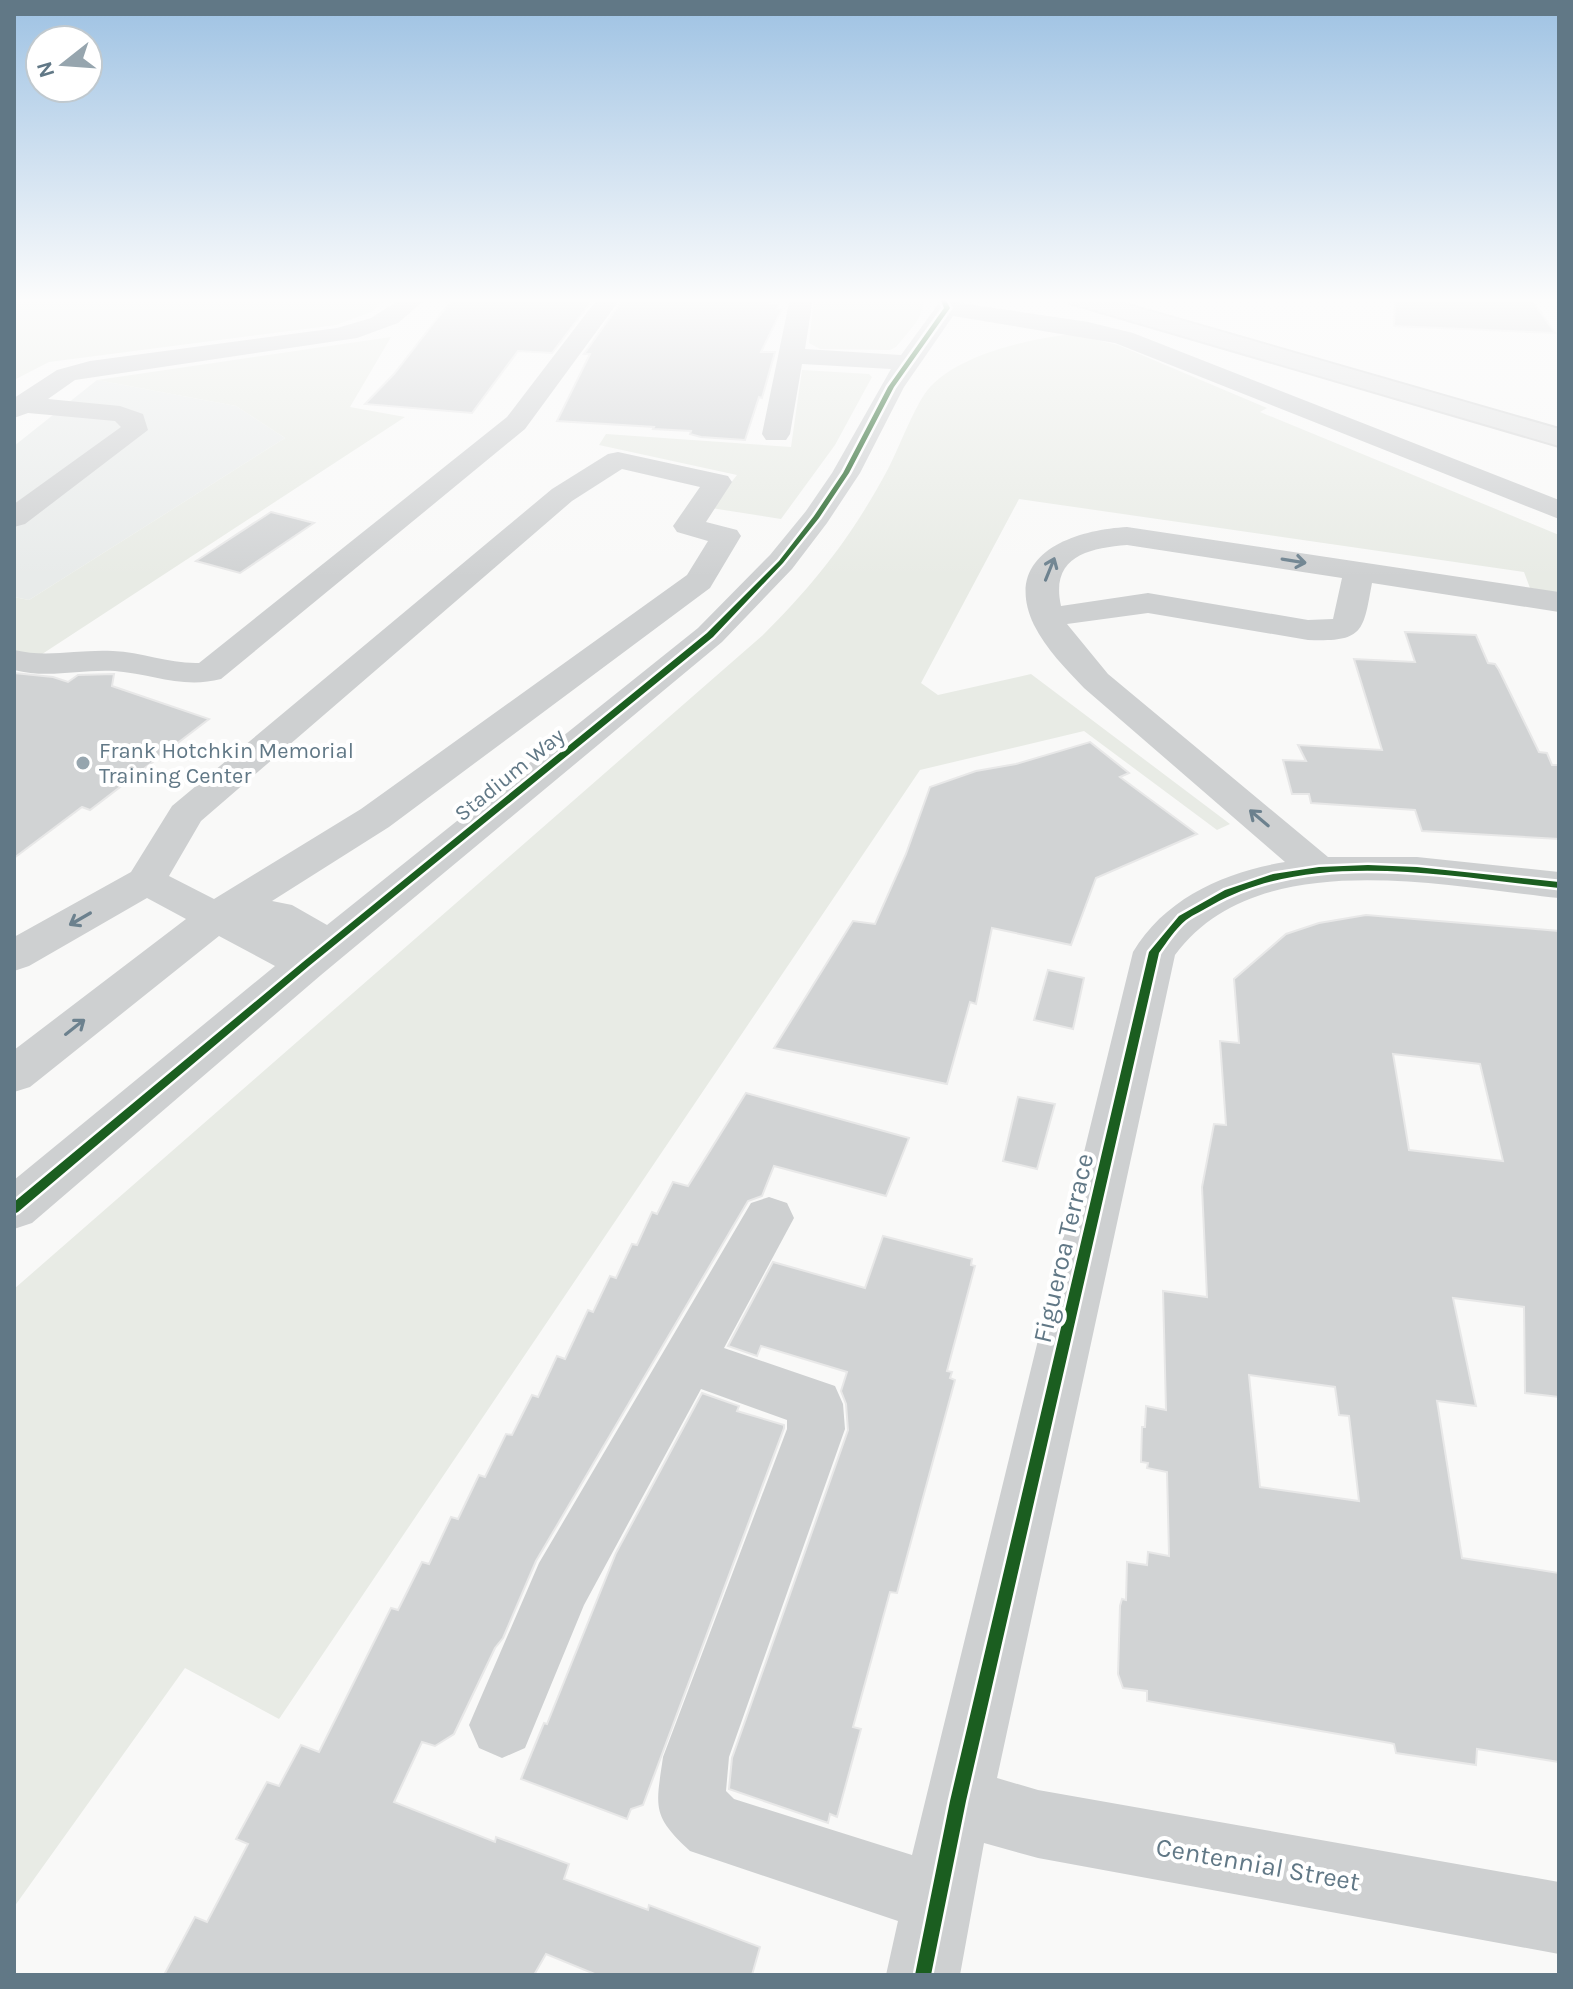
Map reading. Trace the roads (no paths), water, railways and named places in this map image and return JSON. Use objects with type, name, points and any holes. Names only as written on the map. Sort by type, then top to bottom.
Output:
[{"type":"highway","points":[[1397,391],[1559,438]]},
{"type":"highway","points":[[1467,391],[1559,417]]},
{"type":"street","points":[[18,407],[42,391]]},
{"type":"street","points":[[14,660],[51,667],[108,660],[187,676],[209,672],[516,423],[540,391]]},
{"type":"street","points":[[776,434],[784,391]]},
{"type":"street","name":"Stadium Way","points":[[23,1193],[710,635],[781,562],[817,517],[846,473],[889,391]]},
{"type":"street","points":[[1258,391],[1559,510]]},
{"type":"street","points":[[14,518],[134,430],[134,420],[120,414],[18,407]]},
{"type":"street","points":[[14,956],[146,881],[186,814],[562,495],[618,460],[718,482],[688,526],[726,536],[699,581],[375,818],[216,917],[14,1075]]},
{"type":"street","points":[[1318,869],[1096,681],[1068,651],[1048,618],[1042,590],[1051,559],[1072,545],[1102,537],[1127,536],[1559,602]]},
{"type":"street","points":[[1048,618],[1118,605],[1148,603],[1308,630],[1331,631],[1348,625],[1359,571]]},
{"type":"street","name":"Figueroa Terrace","points":[[923,1975],[958,1801],[1154,952],[1184,916],[1220,895],[1261,879],[1318,869],[1357,867],[1559,885]]},
{"type":"street","points":[[146,881],[216,917],[319,955]]},
{"type":"street","points":[[502,1725],[561,1585],[769,1218]]},
{"type":"street","points":[[687,1360],[815,1404],[816,1429],[696,1757],[690,1805],[714,1827],[939,1899]]},
{"type":"street","name":"Centennial Street","points":[[958,1801],[1038,1824],[1559,1918]]},
{"type":"place","name":"Frank Hotchkin Memorial Training Center","points":[[83,763]]}]
